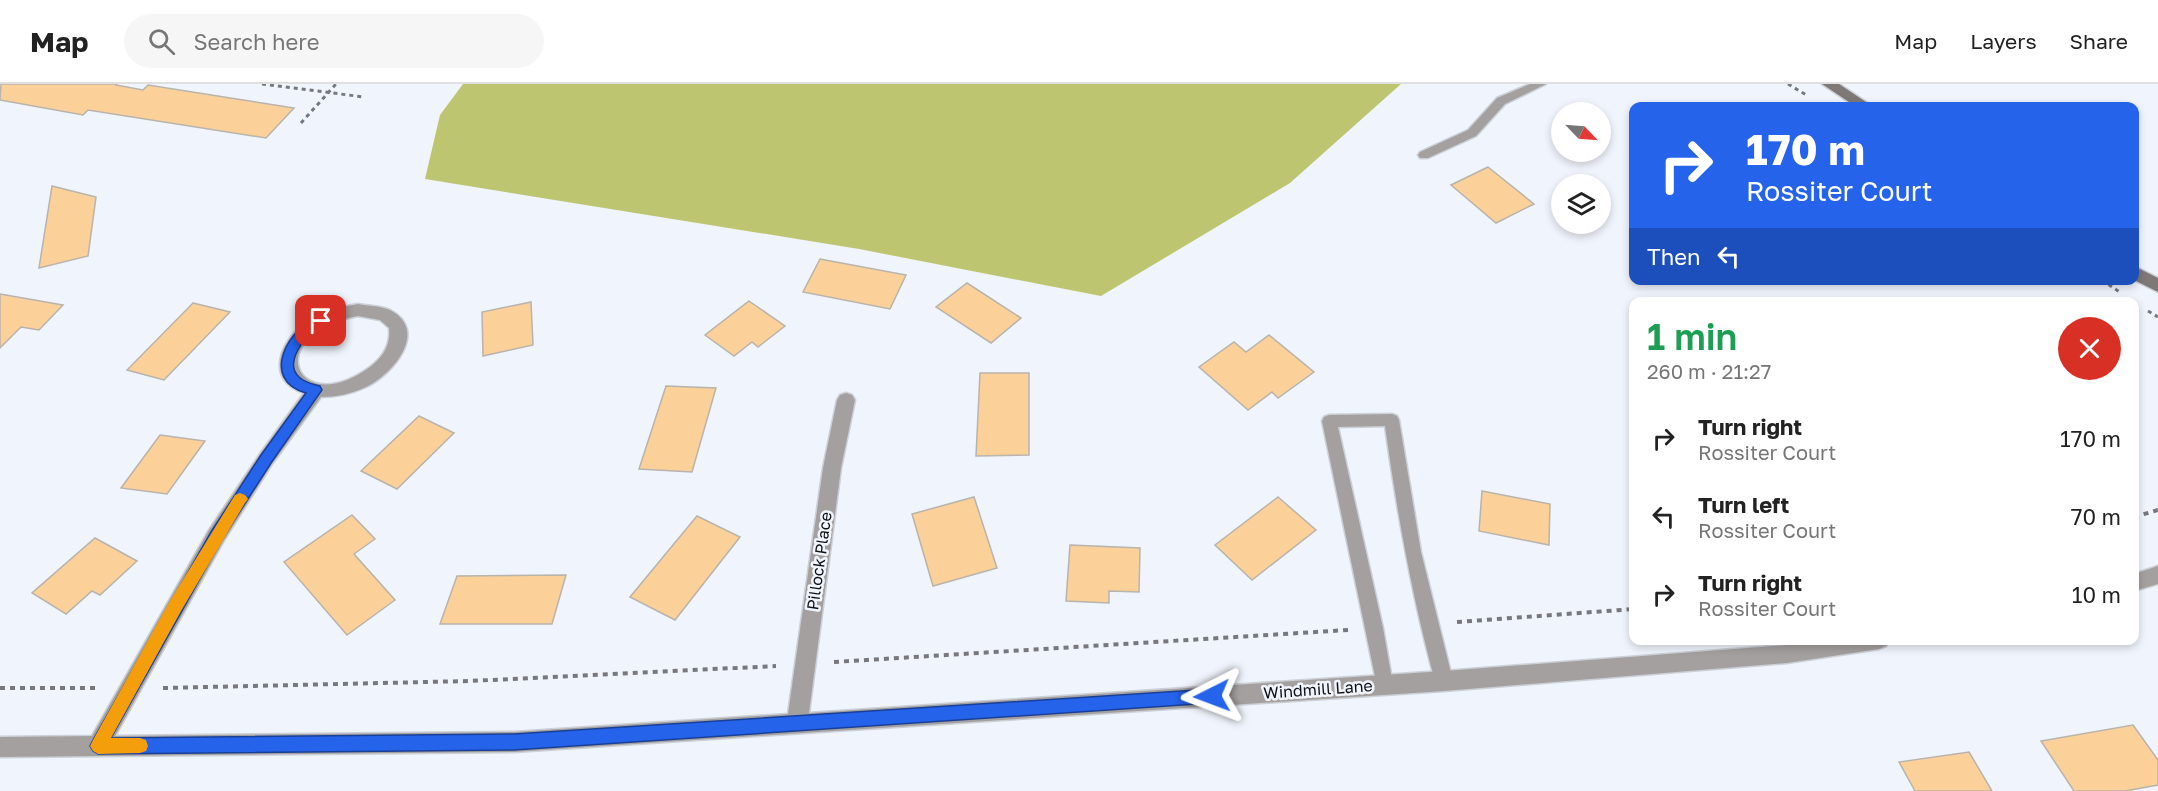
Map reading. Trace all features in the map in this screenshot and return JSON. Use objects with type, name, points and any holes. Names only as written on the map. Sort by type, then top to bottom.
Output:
[{"type":"street","points":[[1829,84],[1858,102]]},
{"type":"street","points":[[2139,275],[2158,286]]},
{"type":"street","points":[[358,310],[388,315],[397,324],[400,336],[397,349],[389,362],[375,374],[358,384],[339,390],[316,390],[305,388],[293,380],[288,370],[288,357],[294,344],[306,331],[330,317],[358,310]]},
{"type":"street","points":[[98,746],[216,537],[266,459],[316,390]]},
{"type":"street","name":"Pillock Place","points":[[797,722],[832,468],[846,400]]},
{"type":"street","points":[[2139,581],[2158,575]]},
{"type":"street","name":"Windmill Lane","points":[[0,747],[514,742],[1444,681],[1787,654],[1846,645]]},
{"type":"lane","points":[[1424,155],[1472,133],[1501,101],[1540,84]]},
{"type":"lane","points":[[1384,685],[1375,628],[1329,421],[1392,420],[1406,525],[1427,624],[1444,681]]},
{"type":"path","points":[[262,84],[364,97]]},
{"type":"path","points":[[301,123],[336,84]]},
{"type":"path","points":[[2109,285],[2124,295]]},
{"type":"path","points":[[2139,516],[2158,510]]},
{"type":"green space","points":[[463,84],[1401,84],[1290,183],[1101,296],[859,249],[425,179],[440,115]]},
{"type":"building","points":[[1,84],[117,84],[143,90],[148,85],[294,108],[266,138],[88,110],[83,115],[0,100]]},
{"type":"building","points":[[1488,167],[1534,204],[1496,223],[1451,185]]},
{"type":"building","points":[[52,186],[96,197],[88,256],[39,268]]},
{"type":"building","points":[[820,259],[906,275],[890,309],[803,292]]},
{"type":"building","points":[[967,283],[1021,318],[991,343],[936,307]]},
{"type":"building","points":[[0,294],[63,305],[39,330],[21,327],[0,348]]},
{"type":"building","points":[[749,301],[785,326],[758,347],[752,342],[734,356],[705,335]]},
{"type":"building","points":[[531,302],[533,345],[483,356],[482,312]]},
{"type":"building","points":[[193,303],[230,312],[164,380],[127,370]]},
{"type":"building","points":[[1269,335],[1314,372],[1278,398],[1272,392],[1248,410],[1199,367],[1234,342],[1246,352]]},
{"type":"building","points":[[980,373],[1029,373],[1029,455],[976,456]]},
{"type":"building","points":[[666,386],[716,388],[692,472],[639,469]]},
{"type":"building","points":[[419,416],[454,433],[397,489],[361,471]]},
{"type":"building","points":[[160,435],[205,441],[167,494],[121,488]]},
{"type":"building","points":[[1482,491],[1550,504],[1549,545],[1479,531]]},
{"type":"building","points":[[974,497],[997,568],[933,586],[912,514]]},
{"type":"building","points":[[1278,497],[1316,530],[1252,580],[1215,545]]},
{"type":"building","points":[[352,515],[375,539],[354,554],[395,600],[347,635],[284,562]]},
{"type":"building","points":[[697,516],[740,537],[675,620],[630,597]]},
{"type":"building","points":[[95,538],[137,561],[100,595],[92,591],[66,614],[32,593]]},
{"type":"building","points":[[1070,545],[1140,548],[1139,592],[1109,591],[1109,603],[1066,601]]},
{"type":"building","points":[[566,575],[552,624],[440,624],[457,576]]},
{"type":"building","points":[[2133,725],[2158,760],[2158,785],[2125,791],[2074,791],[2041,741]]},
{"type":"building","points":[[1969,752],[1992,791],[1915,791],[1899,762]]},
{"type":"slow traffic","points":[[140,746],[98,746],[176,606],[240,499]]},
{"type":"route","points":[[321,321],[306,331],[294,344],[288,357],[288,370],[293,380],[305,388],[316,390],[266,459],[216,537],[98,746],[514,742],[1212,696]]}]
